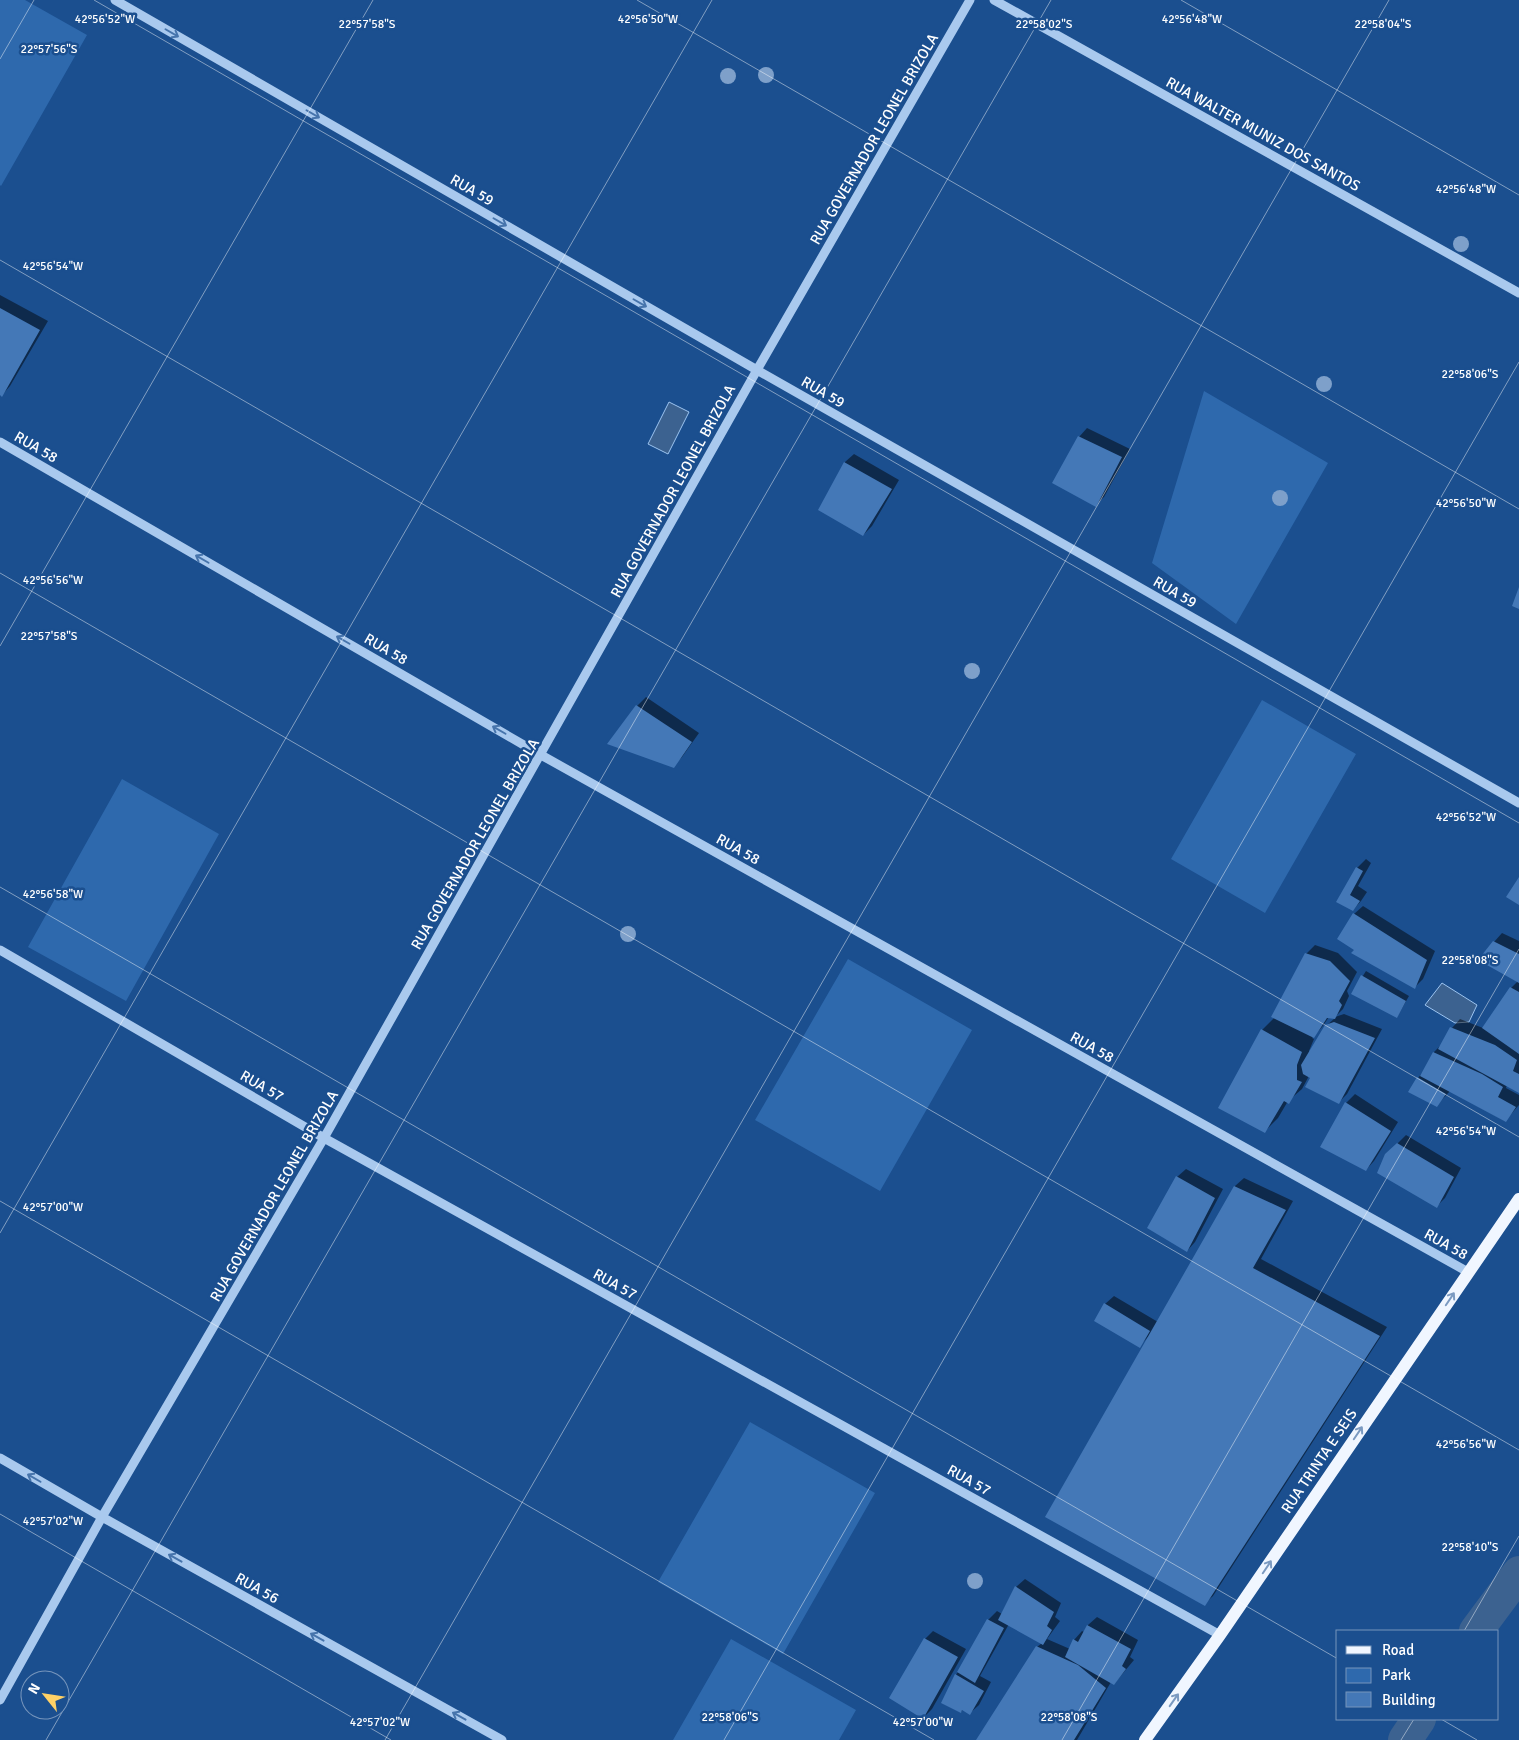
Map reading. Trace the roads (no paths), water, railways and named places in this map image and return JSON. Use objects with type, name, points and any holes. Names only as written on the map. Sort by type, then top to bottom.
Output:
[{"type":"main road","name":"RUA TRINTA E SEIS","points":[[1145,1740],[1220,1635],[1519,1199]]},
{"type":"street","name":"RUA 59","points":[[115,0],[757,370],[1519,803]]},
{"type":"street","name":"RUA GOVERNADOR LEONEL BRIZOLA","points":[[0,1700],[102,1517],[324,1138],[757,370],[970,0]]},
{"type":"street","name":"RUA WALTER MUNIZ DOS SANTOS","points":[[994,0],[1519,293]]},
{"type":"street","name":"RUA 58","points":[[0,442],[541,755],[1468,1272]]},
{"type":"street","name":"RUA 57","points":[[0,950],[324,1138],[1220,1635]]},
{"type":"street","name":"RUA 56","points":[[0,1458],[502,1740]]},
{"type":"waterway","points":[[1477,1630],[1519,1573]]},
{"type":"waterway","points":[[1405,1740],[1418,1720]]}]
